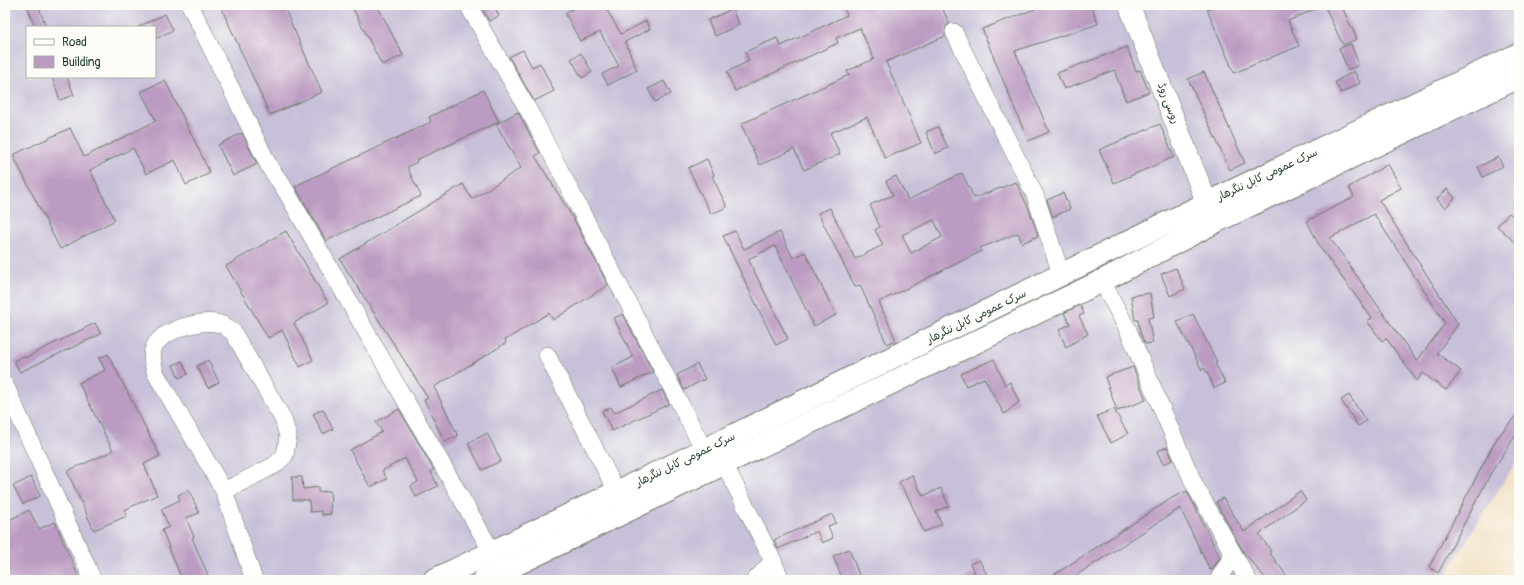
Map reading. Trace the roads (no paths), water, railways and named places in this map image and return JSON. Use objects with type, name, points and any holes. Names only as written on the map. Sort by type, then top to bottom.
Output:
[{"type":"highway","name":"سرک عمومی کابل ننگرهار","points":[[434,580],[704,450],[1207,203],[1519,54]]},
{"type":"highway","name":"سرک عمومی کابل ننگرهار","points":[[484,580],[1102,281],[1215,222],[1519,77]]},
{"type":"highway","points":[[794,405],[805,426]]},
{"type":"main road","name":"روسی روڈ","points":[[1129,5],[1207,203]]},
{"type":"street","points":[[190,5],[270,168],[283,186],[492,552]]},
{"type":"street","points":[[468,5],[534,120],[704,450]]},
{"type":"street","points":[[954,32],[1036,195],[1061,274]]},
{"type":"street","points":[[1102,281],[1128,330],[1194,484],[1248,580]]},
{"type":"street","points":[[224,491],[275,465],[285,455],[288,436],[283,419],[233,332],[222,325],[204,323],[179,328],[158,341],[153,351],[152,363],[156,374],[224,491],[254,580]]},
{"type":"street","points":[[547,355],[617,492]]},
{"type":"street","points":[[5,385],[93,580]]},
{"type":"street","points":[[725,464],[781,580]]},
{"type":"street","points":[[1218,580],[1233,555]]},
{"type":"street","points":[[755,580],[773,561]]}]
